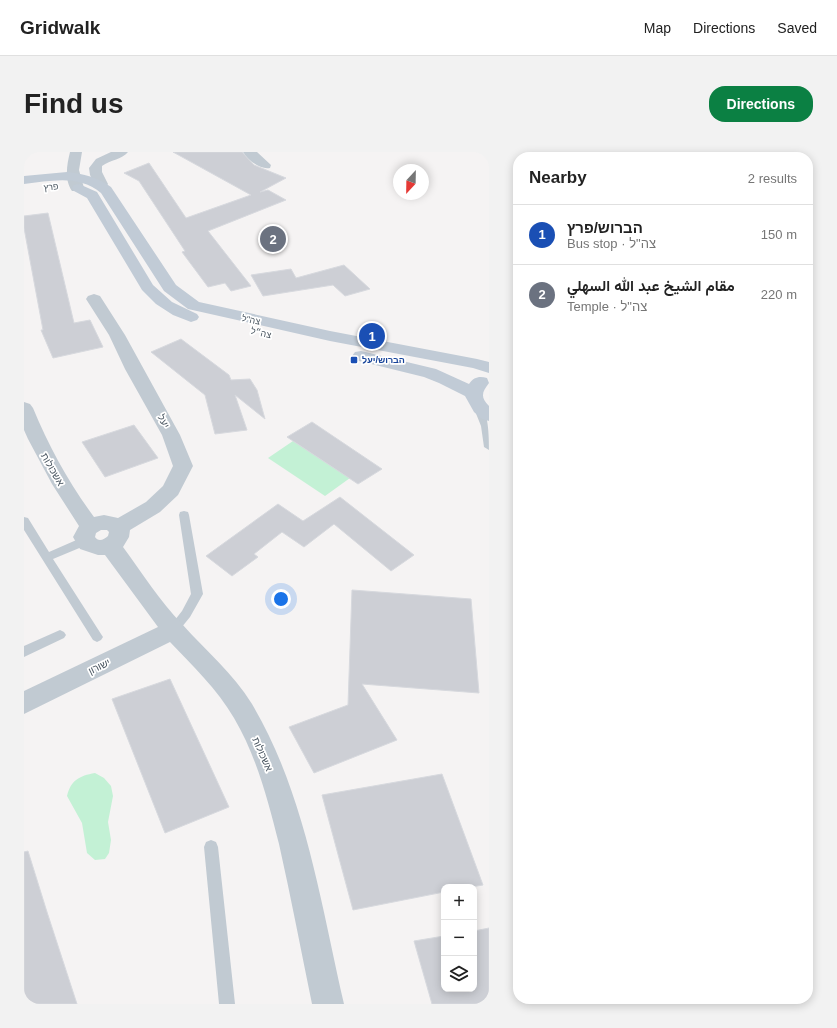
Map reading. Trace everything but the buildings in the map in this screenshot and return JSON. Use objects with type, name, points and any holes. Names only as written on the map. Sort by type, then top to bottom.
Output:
[{"type":"main road","name":"פרץ","points":[[24,180],[62,176],[75,177]]},
{"type":"main road","name":"פרץ","points":[[24,190],[61,186],[75,177]]},
{"type":"main road","points":[[75,177],[101,184]]},
{"type":"main road","name":"צה״ל","points":[[75,177],[85,190],[92,195],[147,287],[158,299],[171,308],[186,315],[214,324],[424,372],[445,379],[483,412]]},
{"type":"main road","name":"צה\"ל","points":[[101,184],[170,288],[194,306],[323,335],[477,364],[489,368]]},
{"type":"main road","points":[[483,412],[478,384],[489,378]]},
{"type":"street","points":[[76,152],[75,177],[96,166],[101,161],[122,152]]},
{"type":"street","points":[[249,152],[265,165]]},
{"type":"street","points":[[96,166],[95,172],[101,184]]},
{"type":"street","name":"יעל","points":[[94,299],[117,335],[134,370],[171,435],[184,466],[171,490],[153,507],[114,537]]},
{"type":"street","name":"אשכולות","points":[[24,408],[38,442],[73,503],[88,533]]},
{"type":"street","points":[[88,533],[104,522],[110,523],[114,537]]},
{"type":"street","name":"אשכולות","points":[[114,537],[173,630],[221,679],[243,711],[264,753],[281,798],[300,873],[328,1004]]},
{"type":"street","name":"ישורון","points":[[25,700],[173,630]]},
{"type":"lane","points":[[483,412],[489,436],[489,447]]},
{"type":"lane","points":[[173,630],[186,614],[197,594],[184,515]]},
{"type":"lane","points":[[24,521],[98,637]]},
{"type":"lane","points":[[46,557],[88,533]]},
{"type":"lane","points":[[24,652],[36,645],[60,635]]},
{"type":"lane","points":[[211,847],[227,1004]]},
{"type":"green space","points":[[293,441],[350,478],[325,496],[268,458]]},
{"type":"green space","points":[[95,773],[104,778],[111,786],[113,796],[108,822],[111,840],[109,853],[105,859],[95,860],[87,853],[82,823],[67,796],[73,782],[80,777]]},
{"type":"place","name":"مقام الشيخ عبد الله السهلي","points":[[273,239]]},
{"type":"place","name":"הברוש/פרץ","points":[[372,336]]},
{"type":"place","name":"הברוש/יעל","points":[[354,360]]}]
